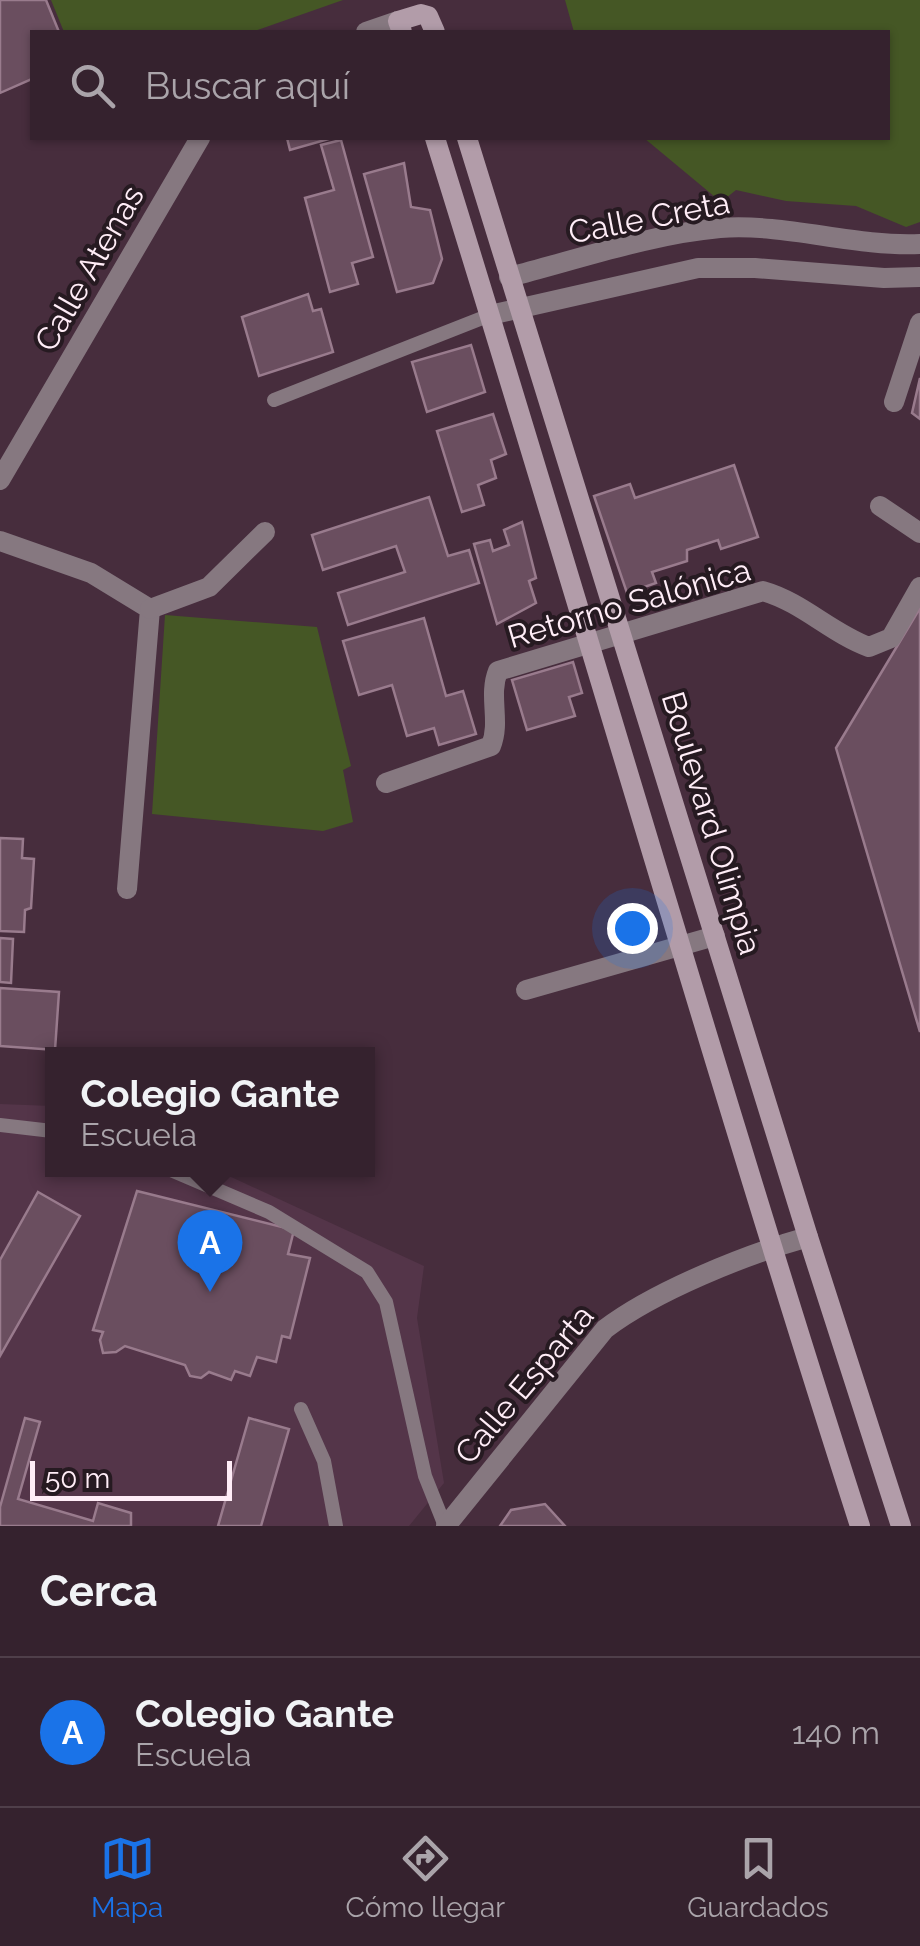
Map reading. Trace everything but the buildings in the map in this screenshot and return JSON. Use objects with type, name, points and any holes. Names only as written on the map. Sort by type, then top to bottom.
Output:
[{"type":"street","points":[[400,27],[425,14],[434,30]]},
{"type":"street","name":"Calle Atenas","points":[[0,480],[199,140]]},
{"type":"street","name":"Boulevard Olimpia","points":[[435,140],[590,641],[770,1248],[860,1526]]},
{"type":"street","name":"Boulevard Olimpia","points":[[468,140],[901,1526]]},
{"type":"street","name":"Calle Creta","points":[[509,278],[721,228],[871,244],[920,244]]},
{"type":"street","points":[[662,240],[670,274]]},
{"type":"street","name":"Calle Creta","points":[[490,315],[698,268],[844,277],[920,277]]},
{"type":"street","points":[[894,402],[920,323]]},
{"type":"street","points":[[880,506],[920,534]]},
{"type":"street","points":[[150,609],[208,587],[264,532]]},
{"type":"street","points":[[0,542],[91,573],[150,609]]},
{"type":"street","name":"Retorno Salónica","points":[[386,783],[491,746],[497,731],[493,684],[498,671],[763,590],[869,647],[890,638],[920,587]]},
{"type":"street","points":[[127,889],[150,609]]},
{"type":"street","points":[[526,990],[715,936]]},
{"type":"street","name":"Calle Esparta","points":[[445,1526],[605,1328],[630,1310],[770,1248],[808,1237]]},
{"type":"lane","points":[[274,400],[490,315]]},
{"type":"lane","points":[[0,1125],[45,1130]]},
{"type":"lane","points":[[187,1177],[269,1212],[350,1260],[378,1286],[386,1302],[425,1476],[445,1526]]},
{"type":"lane","points":[[301,1408],[324,1461],[336,1526]]},
{"type":"shaded area","points":[[0,1104],[45,1106],[45,1177],[231,1177],[424,1266],[417,1318],[444,1483],[409,1526],[0,1526]]},
{"type":"green space","points":[[51,0],[343,0],[258,30],[63,30]]},
{"type":"green space","points":[[565,0],[920,0],[920,222],[906,227],[856,206],[786,201],[736,190],[721,202],[646,140],[890,140],[890,30],[573,30]]},
{"type":"green space","points":[[165,615],[317,627],[351,766],[343,770],[353,822],[323,831],[152,814]]},
{"type":"place","name":"Colegio Gante","points":[[210,1292]]}]
